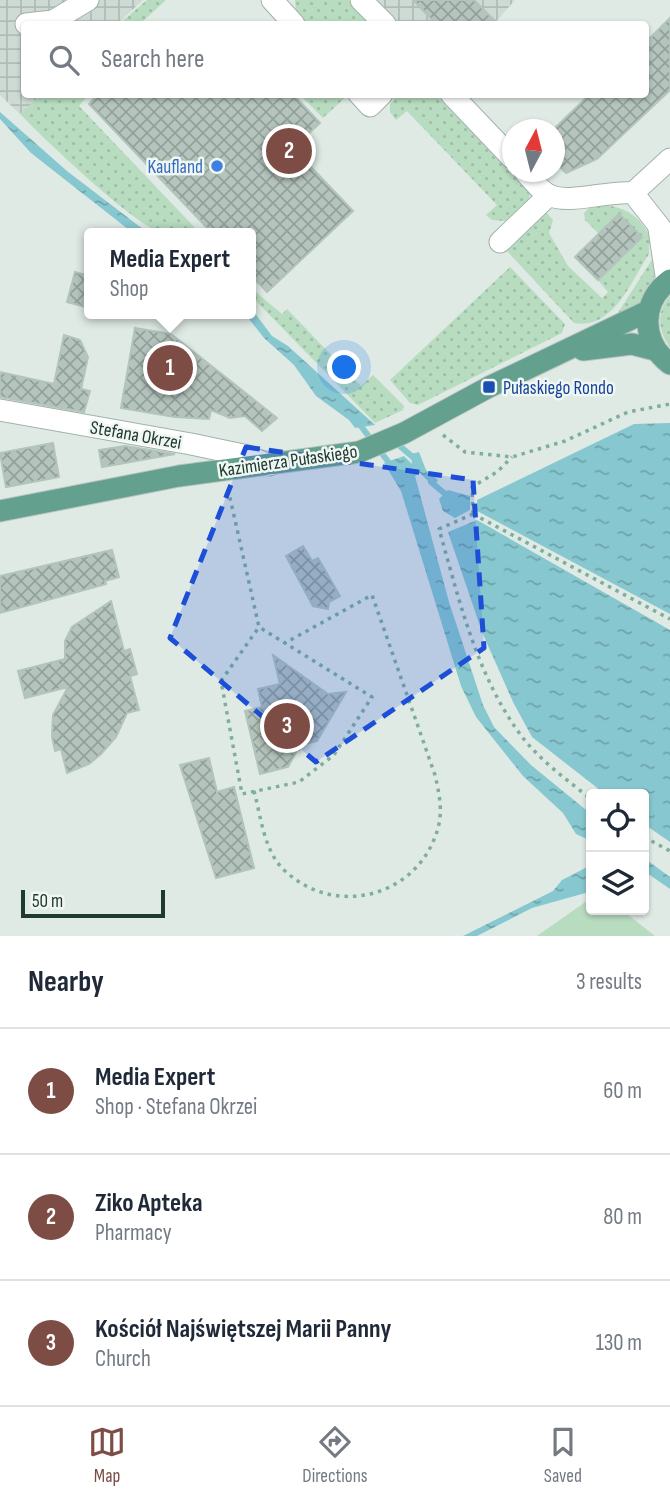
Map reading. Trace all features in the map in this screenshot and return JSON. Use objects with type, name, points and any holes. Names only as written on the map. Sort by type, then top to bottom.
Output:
[{"type":"main road","points":[[663,357],[647,325],[648,312],[652,300],[669,281]]},
{"type":"main road","name":"Kazimierza Pułaskiego","points":[[0,511],[111,488],[359,452],[404,433],[648,312]]},
{"type":"main road","name":"Kazimierza Pułaskiego","points":[[557,355],[632,344],[663,357]]},
{"type":"street","points":[[55,21],[88,0]]},
{"type":"street","points":[[272,0],[291,21]]},
{"type":"street","points":[[361,0],[382,21]]},
{"type":"street","points":[[363,98],[370,106],[378,98]]},
{"type":"street","points":[[455,98],[502,147]]},
{"type":"street","points":[[633,193],[670,159]]},
{"type":"street","points":[[535,182],[549,195],[567,198],[614,191],[633,193],[667,230],[669,281]]},
{"type":"street","points":[[500,243],[549,195]]},
{"type":"street","name":"Stefana Okrzei","points":[[0,410],[191,444],[248,456],[269,466]]},
{"type":"path","points":[[424,421],[465,452],[512,457],[565,441],[628,412],[670,404]]},
{"type":"path","points":[[473,514],[472,487],[497,472],[512,457]]},
{"type":"path","points":[[223,470],[259,627],[372,697],[334,755],[299,782],[242,794],[220,681],[259,627]]},
{"type":"path","points":[[473,514],[670,619]]},
{"type":"path","points":[[473,514],[439,529],[485,675],[520,735],[563,777],[586,795]]},
{"type":"path","points":[[254,791],[268,847],[284,870],[328,896],[355,897],[386,892],[410,876],[426,854],[438,828],[440,800],[435,775],[372,595],[285,643]]},
{"type":"path","points":[[649,840],[670,851]]},
{"type":"highlighted area","points":[[246,447],[473,480],[484,648],[316,762],[170,638]]},
{"type":"shaded area","points":[[0,0],[143,0],[120,21],[21,21],[21,98],[38,98],[20,114],[0,95]]},
{"type":"shaded area","points":[[374,0],[515,0],[497,21],[395,21]]},
{"type":"green space","points":[[147,0],[166,0],[143,21],[122,21]]},
{"type":"green space","points":[[295,0],[349,0],[369,21],[303,21],[296,13]]},
{"type":"green space","points":[[38,98],[86,98],[79,106],[195,228],[149,227],[90,180],[20,114]]},
{"type":"green space","points":[[303,98],[345,98],[323,118]]},
{"type":"green space","points":[[395,98],[439,98],[502,164],[502,182],[519,182],[530,193],[529,200],[506,221],[492,220],[486,215],[497,205],[407,111],[396,120],[390,112],[390,104]]},
{"type":"green space","points":[[603,205],[620,208],[634,216],[653,242],[649,244],[649,254],[628,290],[611,311],[588,323],[574,323],[506,250],[546,212],[553,220],[549,233],[568,266],[602,298],[608,292],[598,280],[642,237],[619,214],[599,234],[585,220],[584,213],[590,207]]},
{"type":"green space","points":[[653,258],[654,280],[646,296],[614,319]]},
{"type":"green space","points":[[510,267],[565,324],[562,333],[418,405],[410,403],[390,380]]},
{"type":"green space","points":[[256,292],[282,314],[287,309],[361,386],[373,375],[404,406],[403,410],[375,423],[256,301]]},
{"type":"green space","points":[[670,296],[670,347],[663,335],[660,321],[662,308]]},
{"type":"green space","points":[[586,902],[586,915],[628,915],[655,936],[537,936]]},
{"type":"water","points":[[0,112],[67,171],[141,228],[127,228],[31,153],[0,119]]},
{"type":"water","points":[[256,315],[272,336],[288,346],[375,425],[355,428],[349,420],[316,396],[294,365],[264,338],[249,319],[256,319]]},
{"type":"water","points":[[670,423],[670,614],[477,511],[477,500],[634,424]]},
{"type":"water","points":[[419,452],[426,470],[438,480],[434,487],[420,473],[415,476],[449,602],[483,705],[494,727],[531,765],[586,810],[586,839],[576,834],[563,813],[523,776],[476,717],[461,686],[401,491],[384,463],[404,456],[412,464],[411,454]]},
{"type":"water","points":[[448,490],[470,496],[470,510],[455,518],[443,511],[439,499]]},
{"type":"water","points":[[477,520],[670,630],[670,842],[649,827],[649,789],[599,789],[532,737],[513,702],[482,632],[448,532]]},
{"type":"water","points":[[649,862],[670,877],[670,889],[649,874]]},
{"type":"water","points":[[586,868],[586,893],[532,908],[477,936],[463,936],[553,891],[562,880]]},
{"type":"building","points":[[413,0],[474,0],[495,21],[433,21]]},
{"type":"building","points":[[670,18],[670,90],[597,159],[565,172],[564,119],[586,98],[649,98],[649,39]]},
{"type":"building","points":[[94,98],[297,98],[320,123],[293,148],[353,211],[267,292],[256,280],[256,228],[207,228],[89,104]]},
{"type":"building","points":[[619,214],[642,237],[598,280],[575,257]]},
{"type":"building","points":[[75,272],[84,275],[84,307],[67,302]]},
{"type":"building","points":[[135,328],[171,334],[277,418],[262,431],[245,416],[230,418],[211,410],[209,419],[175,417],[121,408]]},
{"type":"building","points":[[64,335],[80,340],[88,357],[81,389],[90,391],[84,412],[0,397],[0,372],[54,384]]},
{"type":"building","points":[[53,443],[59,477],[6,487],[0,453]]},
{"type":"building","points":[[125,446],[175,454],[102,467],[99,450]]},
{"type":"building","points":[[303,546],[312,561],[318,558],[340,596],[329,602],[328,609],[313,606],[286,556]]},
{"type":"building","points":[[112,550],[119,577],[105,581],[106,584],[0,613],[0,576]]},
{"type":"building","points":[[111,601],[124,651],[130,649],[137,674],[130,676],[139,710],[127,713],[116,737],[101,754],[89,764],[67,773],[61,749],[55,751],[52,737],[53,715],[68,687],[25,698],[18,671],[65,659],[65,641],[72,627]]},
{"type":"building","points":[[273,655],[328,694],[346,692],[317,741],[300,745],[288,767],[260,774],[245,711],[262,707],[258,689],[280,684]]},
{"type":"building","points":[[209,758],[217,792],[234,787],[254,868],[216,878],[180,765]]},
{"type":"waterway","points":[[357,421],[393,468]]},
{"type":"waterway","points":[[394,441],[415,459]]},
{"type":"waterway","points":[[431,482],[450,498]]},
{"type":"place","name":"Ziko Apteka","points":[[289,151]]},
{"type":"place","name":"Kaufland","points":[[217,166]]},
{"type":"place","name":"Media Expert","points":[[170,368]]},
{"type":"place","name":"Pułaskiego Rondo","points":[[489,387]]},
{"type":"place","name":"Kościół Najświętszej Marii Panny","points":[[287,726]]}]
